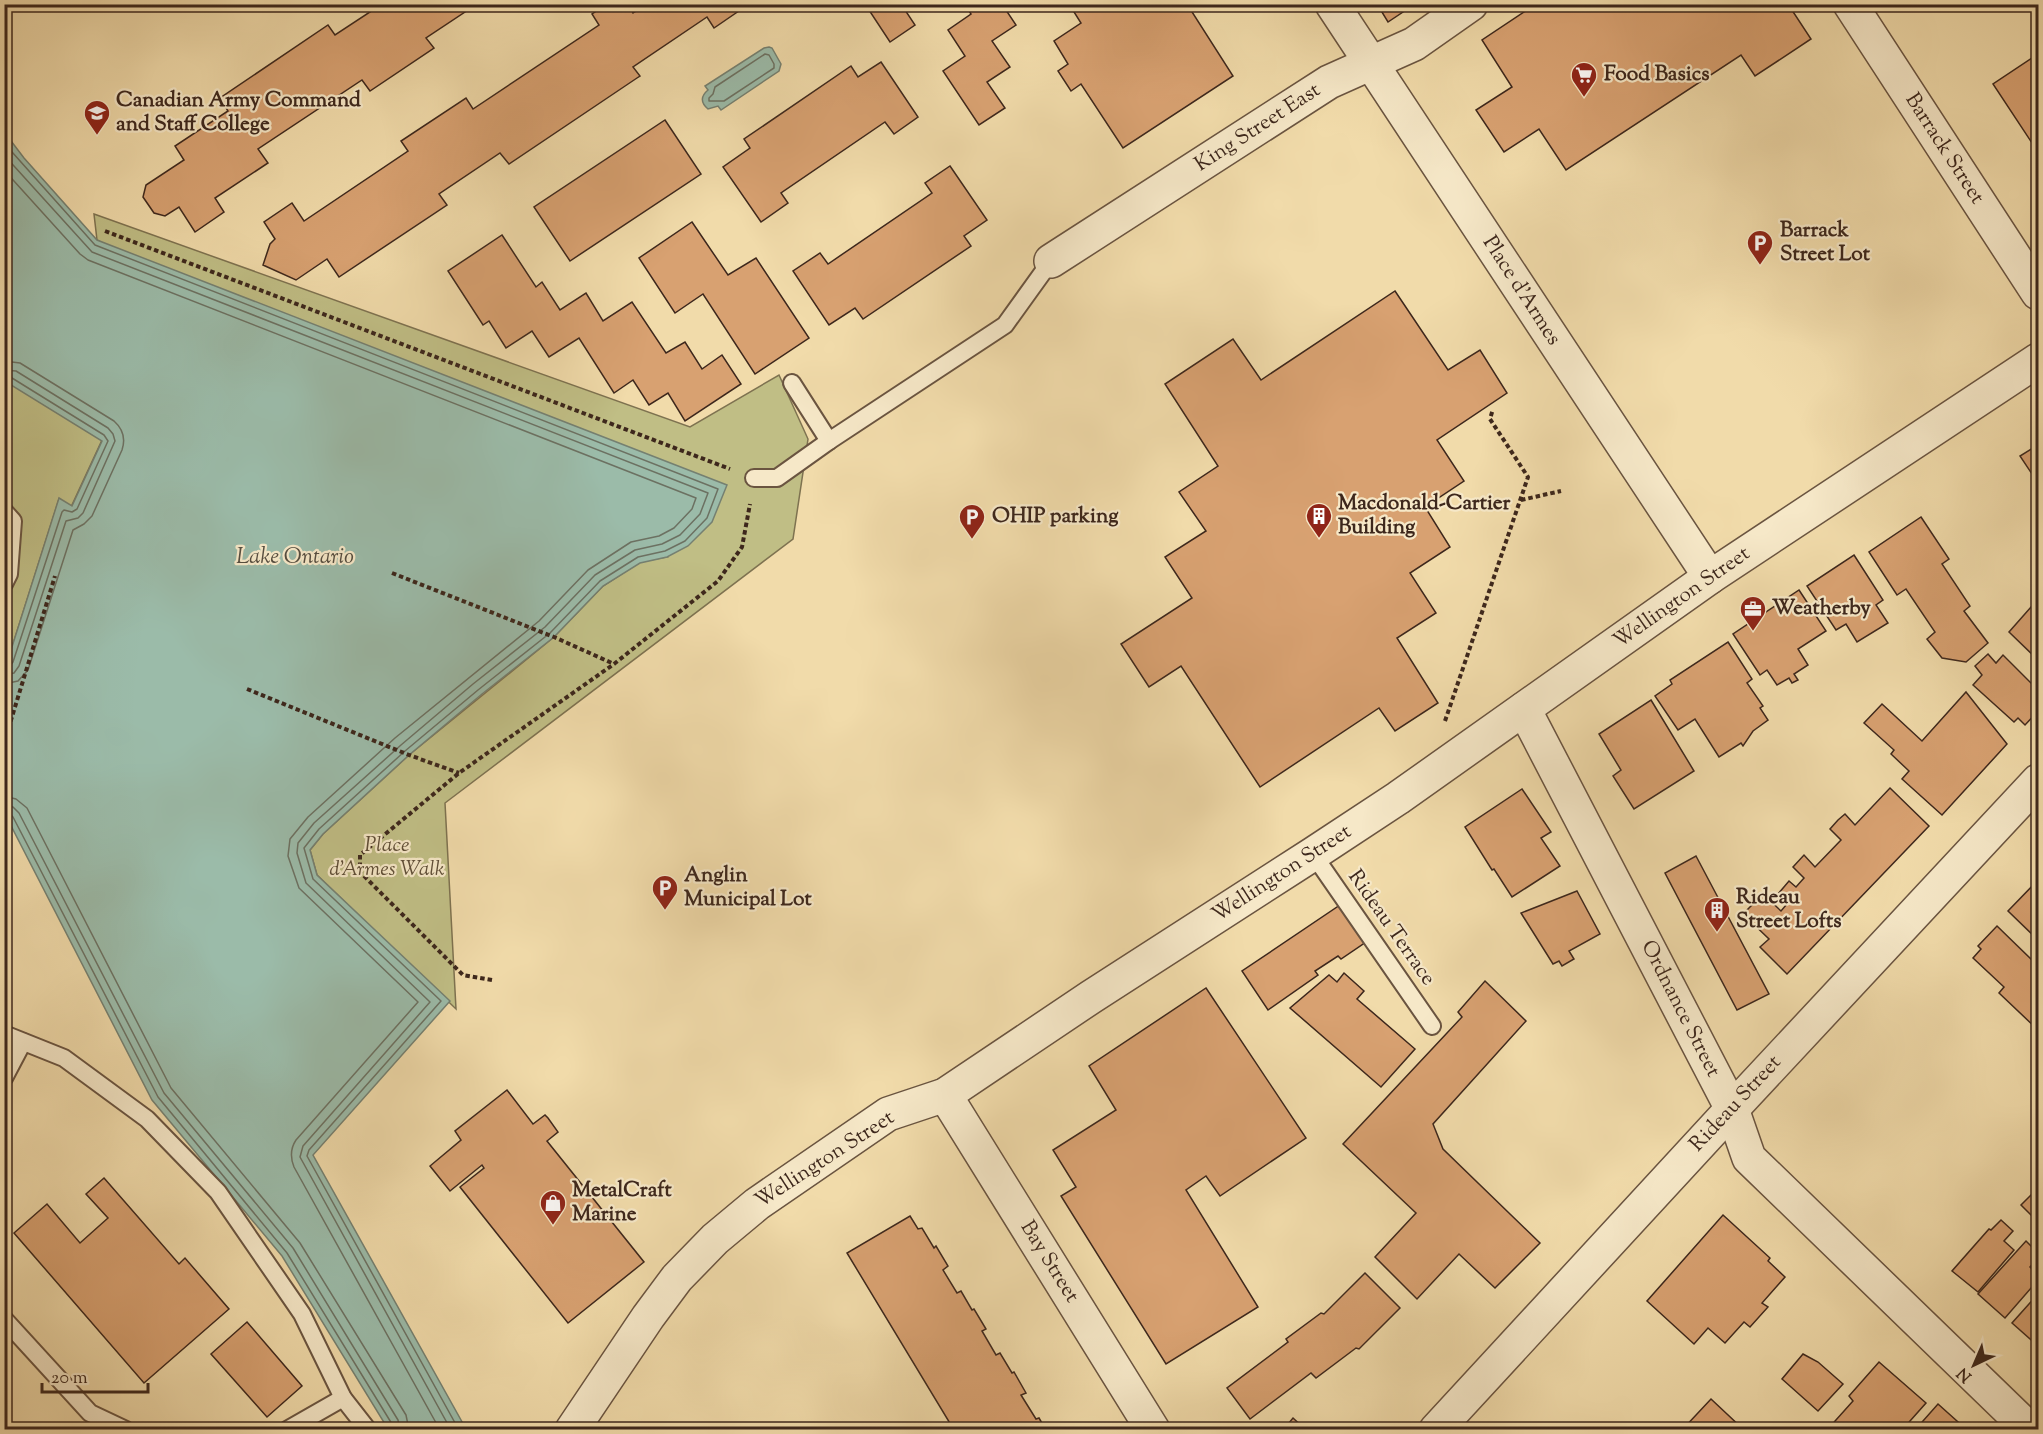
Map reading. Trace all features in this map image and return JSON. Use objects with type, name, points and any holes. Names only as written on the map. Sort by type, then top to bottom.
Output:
[{"type":"street","name":"Place d'Armes","points":[[1332,4],[1710,577]]},
{"type":"street","name":"King Street East","points":[[1051,261],[1329,82],[1414,44],[1471,4]]},
{"type":"street","name":"Barrack Street","points":[[1850,4],[2038,293]]},
{"type":"street","name":"Wellington Street","points":[[573,1430],[648,1317],[677,1278],[715,1239],[757,1204],[888,1114],[945,1095],[1091,997],[1398,798],[1710,577],[2038,360]]},
{"type":"street","name":"Ordnance Street","points":[[1524,709],[1732,1108],[1749,1158],[2030,1430]]},
{"type":"street","name":"Rideau Street","points":[[1436,1430],[1732,1108],[2038,781]]},
{"type":"street","name":"Bay Street","points":[[945,1095],[1153,1430]]},
{"type":"lane","points":[[754,478],[777,478],[1005,325],[1051,261]]},
{"type":"lane","points":[[792,383],[829,441]]},
{"type":"lane","points":[[4,511],[13,520],[9,574],[4,584]]},
{"type":"lane","name":"Rideau Terrace","points":[[1313,854],[1432,1026]]},
{"type":"lane","points":[[4,1034],[64,1058],[147,1119],[218,1192],[302,1314],[343,1398],[368,1430]]},
{"type":"lane","points":[[4,1078],[23,1042]]},
{"type":"lane","points":[[4,1319],[90,1413],[126,1430]]},
{"type":"lane","points":[[287,1430],[343,1398]]},
{"type":"path","points":[[105,231],[754,478],[742,547],[718,581],[614,664],[459,773],[360,855],[360,872],[463,975],[492,980]]},
{"type":"path","points":[[1445,721],[1528,477],[1490,419],[1492,409]]},
{"type":"path","points":[[1520,500],[1561,491]]},
{"type":"path","points":[[392,573],[554,637],[614,664]]},
{"type":"path","points":[[4,742],[55,576]]},
{"type":"path","points":[[247,689],[459,773]]},
{"type":"green space","name":"Place d'Armes Walk","points":[[94,214],[690,427],[779,375],[808,439],[793,539],[445,803],[456,1009],[317,875],[310,850],[323,834],[409,755],[554,637],[603,586],[640,562],[667,557],[97,240]]},
{"type":"green space","points":[[8,382],[102,440],[71,507],[59,499],[5,669],[4,389]]},
{"type":"water","points":[[769,47],[772,48],[781,64],[779,71],[721,110],[718,106],[708,109],[705,106],[702,99],[708,90],[705,86]]},
{"type":"water","name":"Lake Ontario","points":[[5,133],[24,158],[97,240],[727,485],[712,522],[688,546],[667,557],[640,563],[603,586],[554,637],[409,755],[323,834],[310,850],[317,875],[450,1001],[313,1155],[466,1429],[388,1429],[282,1256],[152,1100],[5,814],[5,669],[59,498],[72,506],[102,441],[8,383],[5,389]]},
{"type":"building","points":[[382,4],[477,4],[426,38],[434,48],[370,91],[362,80],[258,149],[268,163],[215,198],[224,212],[195,232],[179,207],[165,216],[154,213],[143,197],[146,185],[184,160],[175,146],[228,111],[220,98],[328,25],[335,35]]},
{"type":"building","points":[[607,4],[628,4],[633,13],[647,4],[749,4],[714,28],[707,17],[633,67],[640,76],[509,164],[500,153],[439,194],[447,205],[339,277],[327,259],[296,280],[263,265],[270,244],[275,239],[264,222],[292,203],[304,221],[408,151],[401,141],[466,98],[473,109],[599,25],[592,14]]},
{"type":"building","points":[[865,4],[907,4],[903,7],[915,25],[890,42]]},
{"type":"building","points":[[965,4],[1002,4],[1016,25],[992,41],[1010,67],[987,82],[1005,108],[979,125],[943,71],[965,56],[948,30],[971,14]]},
{"type":"building","points":[[1069,4],[1187,4],[1233,76],[1123,148],[1081,84],[1071,91],[1058,71],[1068,64],[1054,41],[1081,23]]},
{"type":"building","points":[[1377,4],[1415,4],[1388,22]]},
{"type":"building","name":"Food Basics","points":[[1536,4],[1788,4],[1811,39],[1755,76],[1741,55],[1566,170],[1539,129],[1504,152],[1476,110],[1512,87],[1482,40]]},
{"type":"building","points":[[2038,54],[2038,143],[2034,146],[1993,84]]},
{"type":"building","points":[[881,62],[918,117],[894,134],[885,122],[781,193],[788,203],[761,222],[723,167],[750,148],[744,139],[851,66],[858,77]]},
{"type":"building","points":[[665,120],[701,174],[570,261],[534,207]]},
{"type":"building","points":[[950,166],[987,220],[964,236],[971,246],[863,319],[855,308],[829,325],[793,271],[820,253],[828,264],[932,193],[925,183]]},
{"type":"building","points":[[692,222],[728,275],[756,258],[809,338],[755,374],[703,294],[675,313],[639,258]]},
{"type":"building","points":[[502,235],[536,287],[542,282],[560,310],[586,293],[603,321],[632,302],[666,353],[685,342],[702,369],[722,355],[741,384],[685,421],[668,393],[649,405],[633,380],[614,393],[579,338],[549,357],[532,331],[506,348],[489,321],[483,325],[448,271]]},
{"type":"building","name":"Macdonald-Cartier Building","points":[[1395,291],[1448,370],[1480,350],[1507,393],[1437,440],[1464,481],[1425,507],[1450,547],[1410,573],[1436,613],[1397,638],[1438,703],[1395,731],[1379,708],[1260,787],[1181,666],[1149,687],[1121,644],[1192,598],[1165,557],[1206,531],[1179,492],[1218,466],[1165,384],[1233,339],[1261,380]]},
{"type":"building","points":[[2038,445],[2038,483],[2020,456]]},
{"type":"building","points":[[1921,517],[1949,559],[1942,564],[1970,606],[1964,611],[1988,643],[1966,662],[1942,658],[1927,639],[1935,632],[1906,589],[1897,595],[1869,552]]},
{"type":"building","points":[[1854,555],[1883,600],[1876,605],[1888,623],[1857,642],[1846,624],[1836,630],[1807,586]]},
{"type":"building","points":[[1799,590],[1826,631],[1798,649],[1808,665],[1794,674],[1798,680],[1792,683],[1789,678],[1777,685],[1767,670],[1760,675],[1733,634]]},
{"type":"building","points":[[2038,599],[2038,660],[2009,632]]},
{"type":"building","points":[[1728,642],[1752,679],[1747,683],[1763,706],[1760,708],[1768,720],[1753,731],[1743,746],[1741,743],[1719,757],[1695,719],[1678,730],[1655,696],[1672,684],[1670,680]]},
{"type":"building","points":[[1988,654],[1996,663],[2003,655],[2038,690],[2038,711],[2025,725],[2018,718],[2014,722],[1973,685],[1982,675],[1975,666]]},
{"type":"building","points":[[1966,692],[2007,744],[1942,815],[1902,779],[1909,771],[1891,754],[1894,750],[1864,723],[1882,704],[1922,741]]},
{"type":"building","points":[[1651,700],[1694,771],[1634,809],[1613,776],[1621,770],[1599,734]]},
{"type":"building","points":[[1890,788],[1929,826],[1787,974],[1760,947],[1769,939],[1743,914],[1763,894],[1781,911],[1787,904],[1778,894],[1789,881],[1796,887],[1804,878],[1793,867],[1804,855],[1815,867],[1841,840],[1830,829],[1838,820],[1845,814],[1855,825]]},
{"type":"building","points":[[1522,789],[1551,832],[1541,838],[1560,866],[1512,897],[1465,827]]},
{"type":"building","name":"Rideau Street Lofts","points":[[1696,856],[1769,994],[1737,1010],[1665,873]]},
{"type":"building","points":[[2038,882],[2038,940],[2008,911]]},
{"type":"building","points":[[1577,891],[1600,934],[1569,951],[1574,959],[1562,966],[1559,961],[1553,964],[1521,913]]},
{"type":"building","points":[[1340,905],[1366,942],[1341,959],[1338,956],[1315,971],[1318,975],[1268,1010],[1242,971]]},
{"type":"building","points":[[1997,926],[2031,959],[2033,956],[2038,961],[2038,1030],[1999,993],[2004,987],[1973,958],[1981,949],[1978,946]]},
{"type":"building","points":[[1344,973],[1364,991],[1357,999],[1415,1049],[1381,1087],[1290,1008],[1329,975],[1337,982]]},
{"type":"building","points":[[1485,981],[1526,1021],[1433,1124],[1443,1149],[1540,1243],[1495,1288],[1459,1254],[1417,1299],[1375,1257],[1416,1213],[1343,1144],[1462,1017],[1458,1012]]},
{"type":"building","points":[[1206,988],[1306,1138],[1220,1196],[1206,1176],[1186,1190],[1258,1307],[1166,1364],[1061,1196],[1076,1187],[1053,1150],[1116,1110],[1089,1066]]},
{"type":"building","name":"MetalCraft Marine","points":[[507,1090],[533,1124],[545,1115],[548,1118],[558,1132],[547,1141],[644,1262],[568,1323],[460,1187],[484,1168],[482,1165],[450,1191],[430,1166],[461,1140],[455,1131]]},
{"type":"building","points":[[104,1178],[179,1264],[185,1258],[229,1309],[144,1383],[14,1233],[47,1204],[80,1243],[108,1218],[86,1194]]},
{"type":"building","points":[[2038,1188],[2038,1222],[2021,1205]]},
{"type":"building","points":[[1723,1215],[1770,1258],[1768,1261],[1785,1277],[1762,1303],[1768,1307],[1750,1327],[1744,1322],[1725,1343],[1708,1328],[1694,1344],[1647,1301]]},
{"type":"building","points":[[910,1216],[918,1229],[922,1228],[934,1248],[936,1246],[948,1266],[943,1270],[957,1293],[961,1291],[972,1310],[974,1309],[986,1329],[982,1331],[996,1355],[1000,1353],[1012,1373],[1014,1372],[1026,1393],[1021,1395],[1046,1430],[954,1430],[847,1253]]},
{"type":"building","points":[[2001,1220],[2013,1231],[2004,1241],[2014,1250],[1978,1292],[1952,1271],[1989,1229],[1991,1230]]},
{"type":"building","points":[[2026,1241],[2038,1253],[2038,1258],[2030,1267],[2038,1275],[2038,1280],[2005,1318],[1978,1294]]},
{"type":"building","points":[[1365,1273],[1400,1308],[1359,1349],[1356,1348],[1316,1378],[1311,1373],[1250,1419],[1227,1388],[1288,1342],[1286,1339],[1321,1313],[1324,1314]]},
{"type":"building","points":[[2038,1294],[2038,1346],[2012,1323]]},
{"type":"building","points":[[247,1322],[302,1386],[267,1417],[211,1354]]},
{"type":"building","points":[[1803,1354],[1818,1362],[1843,1384],[1818,1411],[1782,1379]]},
{"type":"building","points":[[1879,1362],[1926,1403],[1902,1430],[1827,1430],[1853,1401],[1849,1396]]},
{"type":"building","points":[[1711,1399],[1744,1430],[1682,1430]]},
{"type":"building","points":[[1938,1404],[1967,1430],[1915,1430]]},
{"type":"building","points":[[1293,1418],[1306,1430],[1283,1430]]},
{"type":"place","name":"Food Basics","points":[[1584,98]]},
{"type":"place","name":"Canadian Army Command and Staff College","points":[[97,136]]},
{"type":"place","name":"Barrack Street Lot","points":[[1760,266]]},
{"type":"place","name":"Macdonald-Cartier Building","points":[[1319,539]]},
{"type":"place","name":"OHIP parking","points":[[972,540]]},
{"type":"place","name":"Weatherby","points":[[1753,632]]},
{"type":"place","name":"Anglin Municipal Lot","points":[[665,911]]},
{"type":"place","name":"Rideau Street Lofts","points":[[1717,933]]},
{"type":"place","name":"MetalCraft Marine","points":[[553,1226]]}]
